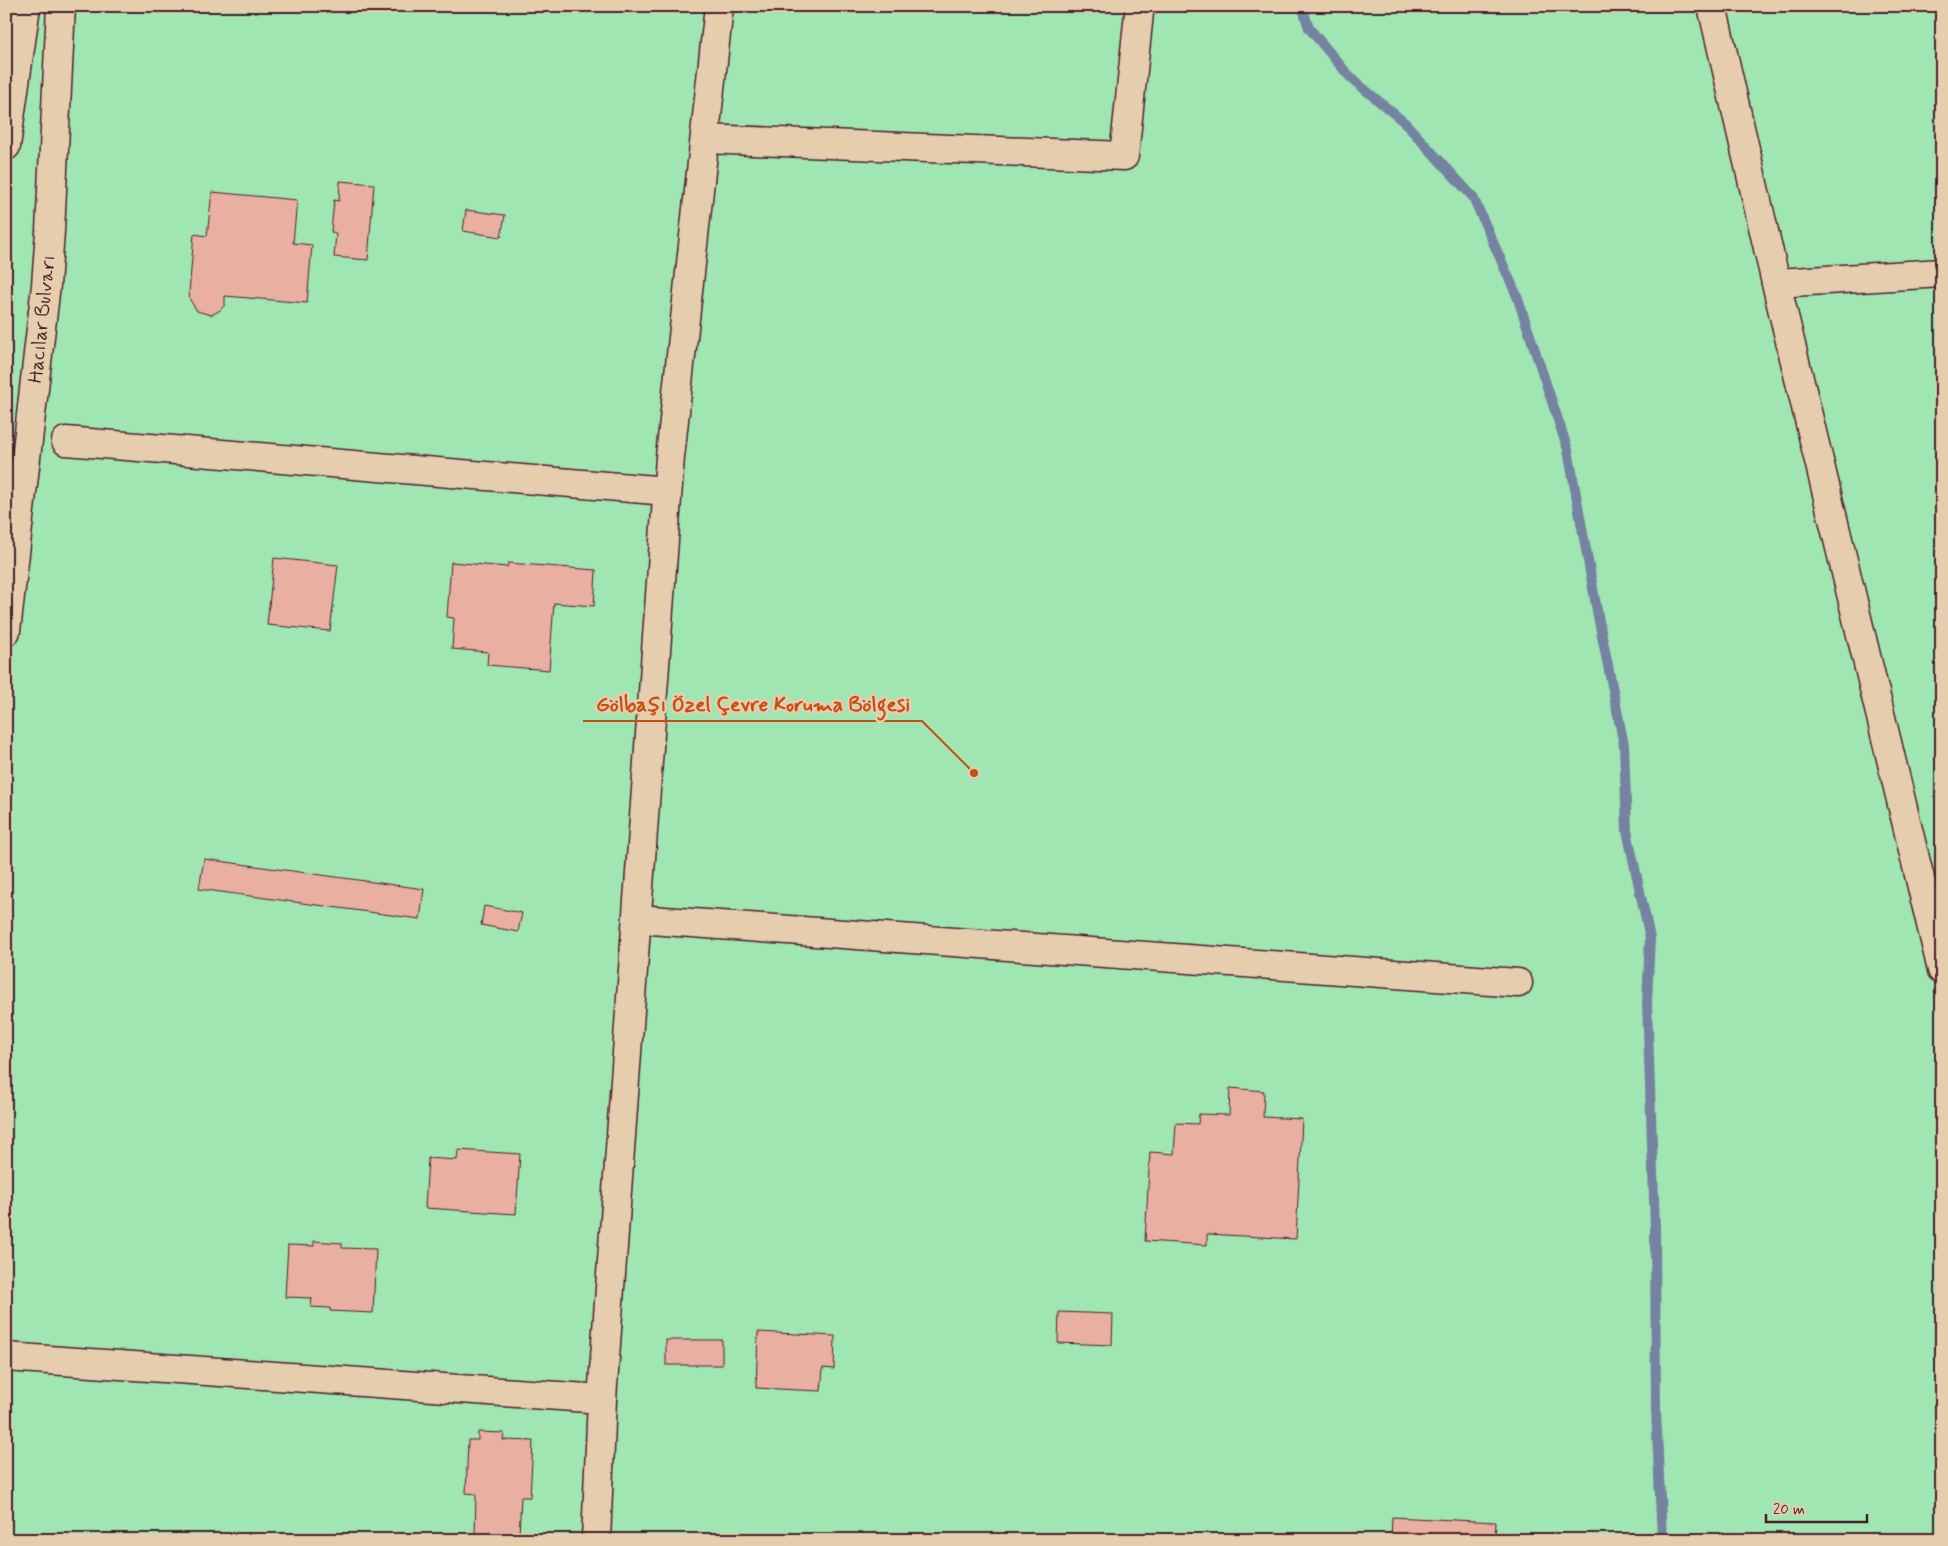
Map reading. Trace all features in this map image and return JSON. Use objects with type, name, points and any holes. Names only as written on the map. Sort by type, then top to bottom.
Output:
[{"type":"street","points":[[6,146],[26,6]]},
{"type":"street","name":"Hacılar Bulvarı","points":[[6,631],[46,285],[60,6]]},
{"type":"street","points":[[596,1540],[602,1399],[667,491],[719,6]]},
{"type":"street","points":[[1712,6],[1776,283],[1942,970]]},
{"type":"street","points":[[705,139],[1124,156],[1139,13]]},
{"type":"street","points":[[1776,283],[1942,273]]},
{"type":"street","points":[[66,441],[667,491]]},
{"type":"street","points":[[637,919],[1518,983]]},
{"type":"street","points":[[6,1357],[602,1399]]},
{"type":"green space","points":[[6,6],[1942,6],[1942,1540],[6,1540]]},
{"type":"building","points":[[340,181],[374,184],[368,260],[334,257],[336,233],[331,232],[334,200],[339,201]]},
{"type":"building","points":[[212,192],[297,200],[293,243],[312,245],[307,303],[225,296],[225,305],[219,311],[211,315],[197,311],[190,300],[189,293],[194,234],[207,236]]},
{"type":"building","points":[[466,210],[505,215],[501,237],[463,231]]},
{"type":"building","points":[[274,558],[338,565],[330,631],[267,625]]},
{"type":"building","points":[[451,562],[507,567],[508,563],[596,570],[594,606],[554,603],[549,670],[487,665],[488,652],[452,649],[454,618],[447,617]]},
{"type":"building","points":[[204,859],[424,889],[420,919],[199,889]]},
{"type":"building","points":[[484,906],[522,913],[518,932],[481,925]]},
{"type":"building","points":[[1230,1088],[1264,1091],[1263,1117],[1302,1119],[1296,1239],[1207,1234],[1207,1245],[1145,1241],[1150,1152],[1174,1154],[1176,1123],[1198,1124],[1199,1114],[1229,1115]]},
{"type":"building","points":[[458,1150],[520,1154],[516,1214],[425,1208],[428,1158],[457,1160]]},
{"type":"building","points":[[314,1241],[342,1243],[342,1248],[376,1249],[373,1313],[330,1311],[330,1308],[311,1307],[312,1298],[285,1297],[288,1245],[314,1246]]},
{"type":"building","points":[[1059,1312],[1113,1314],[1112,1345],[1058,1343]]},
{"type":"building","points":[[758,1332],[835,1336],[834,1369],[823,1368],[821,1391],[756,1388]]},
{"type":"building","points":[[666,1340],[722,1340],[722,1365],[666,1365]]},
{"type":"building","points":[[478,1432],[504,1433],[503,1440],[533,1441],[530,1497],[521,1497],[519,1536],[475,1534],[476,1494],[466,1493],[468,1440],[478,1440]]},
{"type":"building","points":[[1392,1517],[1496,1522],[1495,1540],[1391,1540]]},
{"type":"waterway","points":[[1302,6],[1309,28],[1350,77],[1405,123],[1473,197],[1517,296],[1568,450],[1624,745],[1627,831],[1650,938],[1647,1003],[1655,1227],[1656,1411],[1662,1540]]},
{"type":"place","name":"Gölbaşı Özel Çevre Koruma Bölgesi","points":[[974,773]]}]
